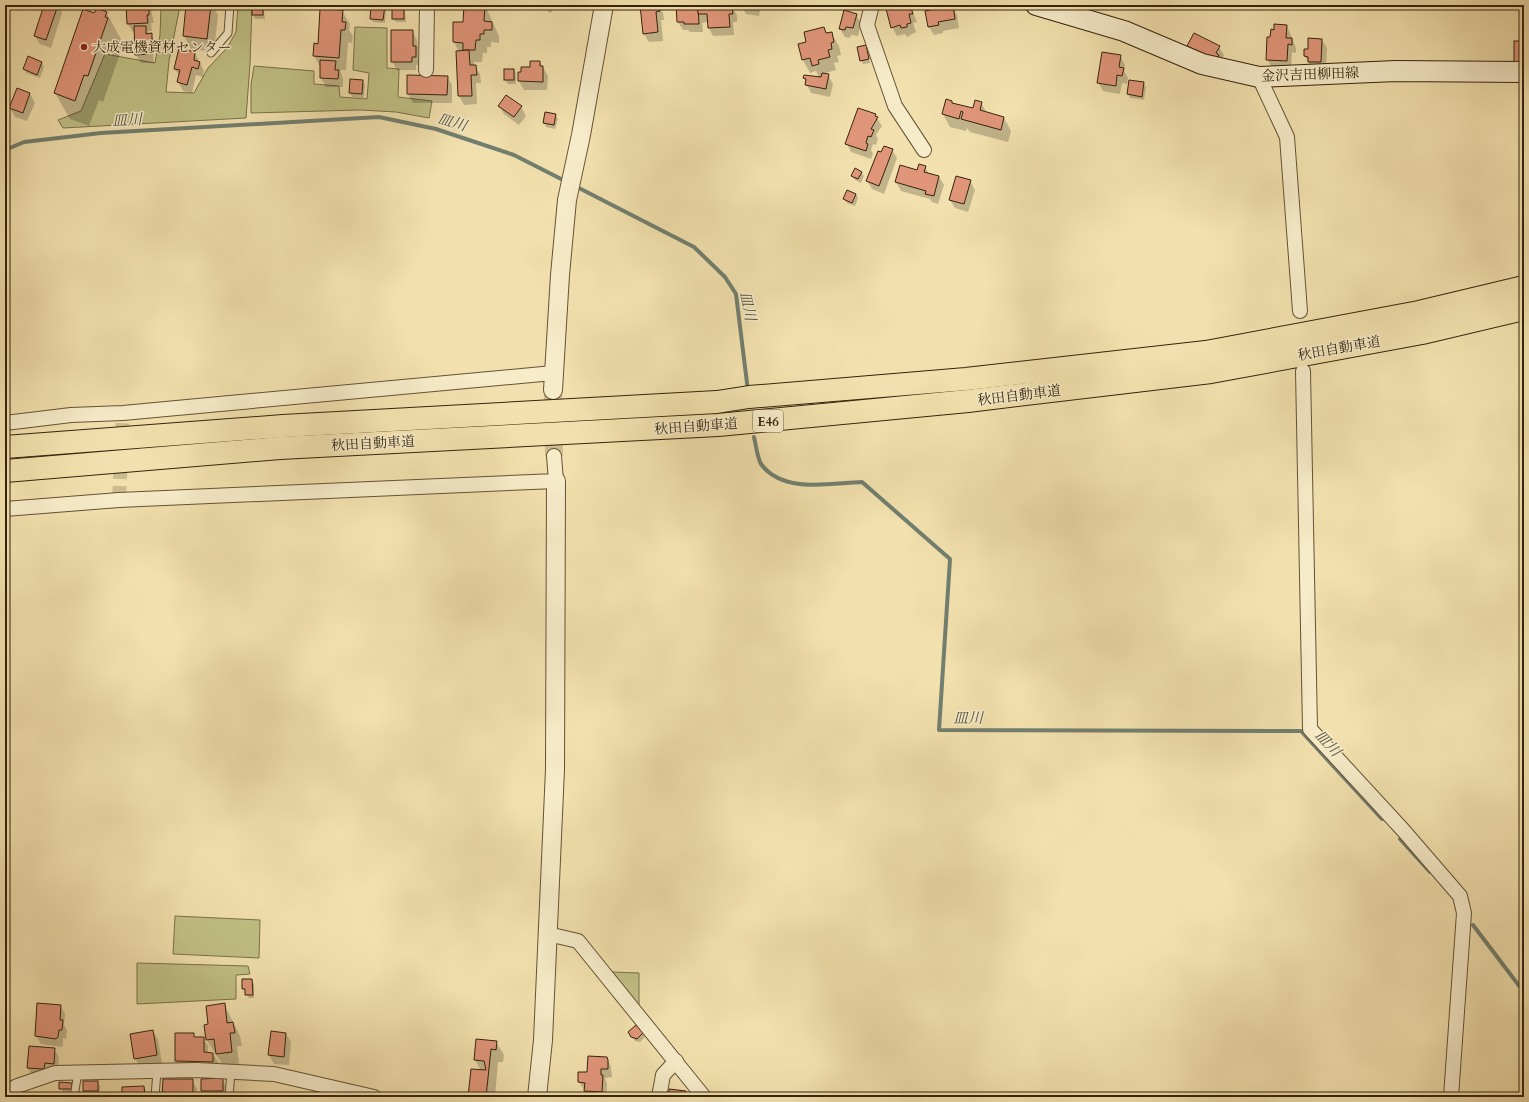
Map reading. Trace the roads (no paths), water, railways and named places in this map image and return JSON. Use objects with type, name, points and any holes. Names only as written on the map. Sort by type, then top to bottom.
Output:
[{"type":"highway","name":"秋田自動車道","points":[[5,447],[291,426],[717,402],[749,397],[966,379],[1206,352],[1419,312],[1524,287]]},
{"type":"highway","name":"秋田自動車道","points":[[5,471],[280,448],[718,425],[968,401],[1211,372],[1422,333],[1524,309]]},
{"type":"main road","name":"金沢吉田柳田線","points":[[1036,5],[1124,31],[1202,64],[1259,77],[1396,71],[1524,72]]},
{"type":"street","points":[[426,70],[427,5]]},
{"type":"street","points":[[5,423],[71,415],[553,382],[567,200],[581,135],[604,5]]},
{"type":"street","points":[[872,5],[867,25],[895,106],[924,150]]},
{"type":"street","points":[[1259,77],[1287,137],[1300,311]]},
{"type":"street","points":[[1303,371],[1310,729],[1403,830],[1460,896],[1464,913],[1450,1097]]},
{"type":"street","points":[[538,1097],[543,1040],[555,769],[556,481],[554,456]]},
{"type":"street","points":[[5,509],[119,500],[556,481]]},
{"type":"street","points":[[548,934],[578,941],[704,1097]]},
{"type":"street","points":[[658,1097],[663,1075],[676,1061]]},
{"type":"street","points":[[5,1094],[18,1086],[55,1073],[157,1071],[274,1074],[374,1097]]},
{"type":"lane","points":[[211,53],[228,33],[230,5]]},
{"type":"lane","points":[[155,1097],[157,1071]]},
{"type":"lane","points":[[74,1097],[78,1072]]},
{"type":"lane","points":[[229,1097],[231,1072]]},
{"type":"waterway","name":"皿川","points":[[5,150],[24,142],[101,133],[379,117],[436,129],[514,155],[567,182]]},
{"type":"waterway","name":"皿川","points":[[575,186],[694,247],[725,277],[736,294],[748,391]]},
{"type":"waterway","name":"皿川","points":[[754,437],[761,464],[770,473],[782,480],[808,485],[862,482],[950,559],[939,730],[1301,731],[1382,819]]},
{"type":"waterway","name":"皿川","points":[[1400,839],[1430,872]]},
{"type":"waterway","name":"皿川","points":[[1473,925],[1520,987],[1524,988]]},
{"type":"tunnel","points":[[553,390],[554,456]]},
{"type":"tunnel","points":[[119,500],[123,413]]},
{"type":"place","name":"大成電機資材センター","points":[[84,47]]}]
